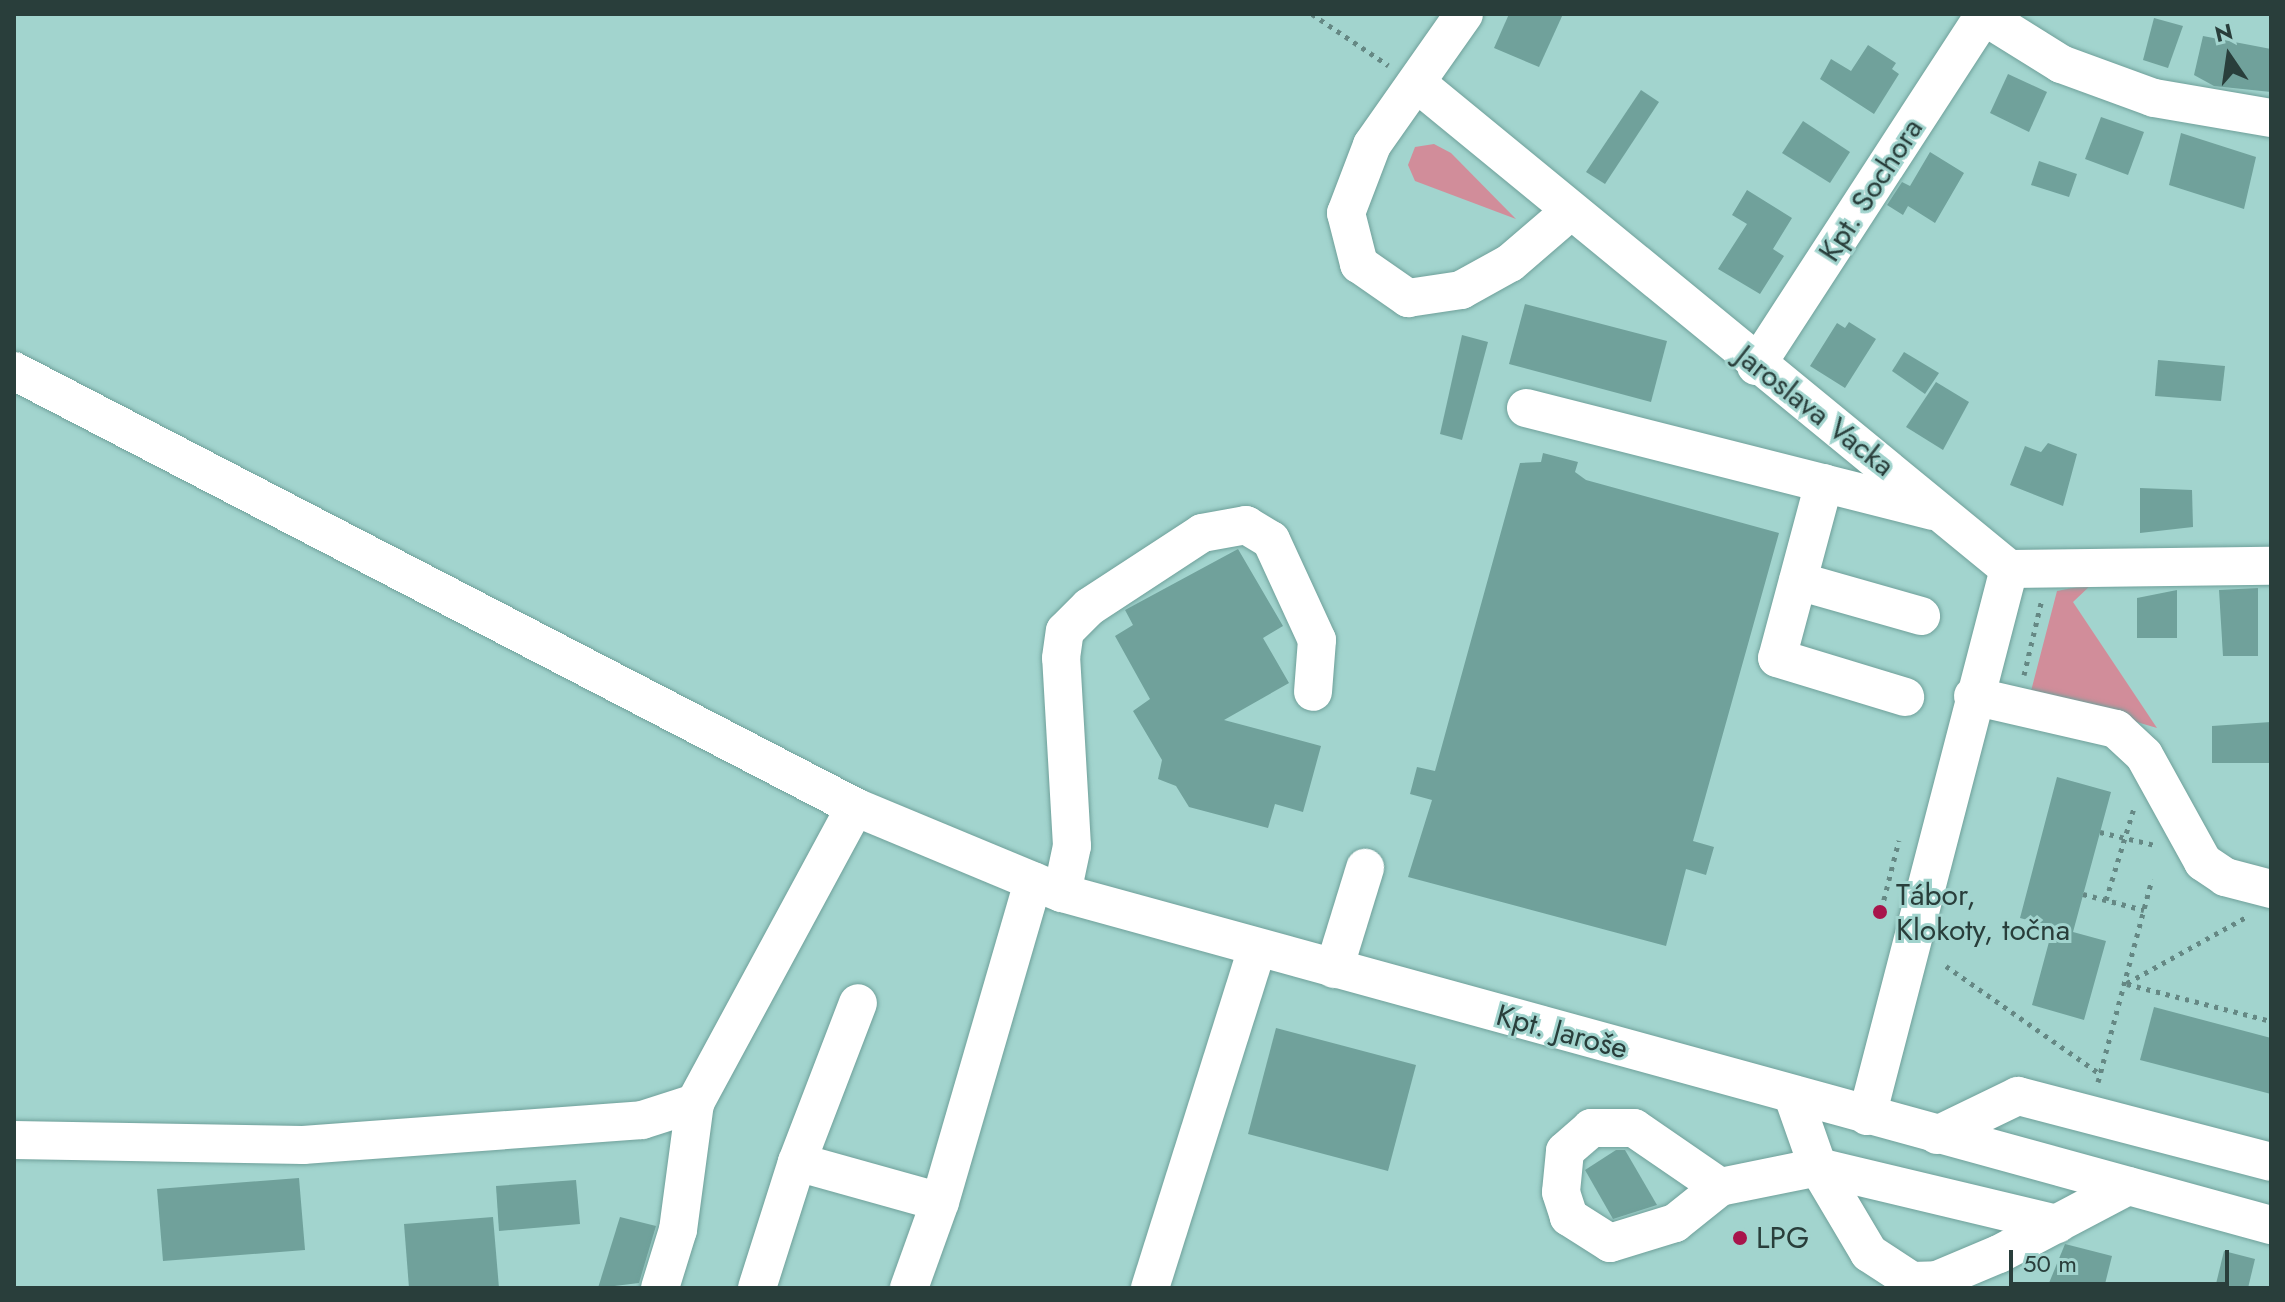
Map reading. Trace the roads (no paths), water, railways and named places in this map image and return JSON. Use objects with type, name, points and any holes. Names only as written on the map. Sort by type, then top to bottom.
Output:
[{"type":"street","points":[[1464,14],[1419,85],[1372,145],[1346,213],[1359,264],[1408,298],[1461,290],[1510,263],[1567,214]]},
{"type":"street","points":[[1985,15],[2061,64],[2154,98],[2271,118]]},
{"type":"street","name":"Kpt. Sochora","points":[[1756,366],[1985,15]]},
{"type":"street","name":"Jaroslava Vacka","points":[[1419,85],[1567,214],[1947,515],[2009,569]]},
{"type":"street","name":"Kpt. Jaroše","points":[[14,371],[855,807],[1048,887],[1257,949],[2271,1225]]},
{"type":"street","points":[[1526,408],[1947,515]]},
{"type":"street","points":[[1824,483],[1777,658],[1905,697]]},
{"type":"street","points":[[909,1288],[1048,887],[1072,846],[1061,658],[1065,631],[1089,607],[1202,533],[1246,525],[1271,540],[1317,640],[1313,692]]},
{"type":"street","points":[[1867,1116],[1973,696],[2009,569],[2271,566]]},
{"type":"street","points":[[1798,581],[1921,616]]},
{"type":"street","points":[[1973,696],[2116,729],[2144,755],[2203,862],[2260,903]]},
{"type":"street","points":[[660,1288],[678,1230],[695,1103],[855,807]]},
{"type":"street","points":[[1334,969],[1365,868]]},
{"type":"street","points":[[1150,1288],[1257,949]]},
{"type":"street","points":[[757,1288],[797,1162],[858,1003]]},
{"type":"street","points":[[1793,1096],[1818,1167],[1869,1253],[1912,1281],[1937,1280],[2057,1224],[2128,1186]]},
{"type":"street","points":[[1937,1135],[2018,1096],[2271,1162]]},
{"type":"street","points":[[14,1140],[303,1145],[642,1120],[695,1103]]},
{"type":"street","points":[[797,1162],[940,1202]]},
{"type":"street","points":[[1720,1187],[1818,1167],[2057,1224]]},
{"type":"place","name":"Tábor, Klokoty, točna","points":[[1880,912]]},
{"type":"place","name":"LPG","points":[[1740,1238]]}]
